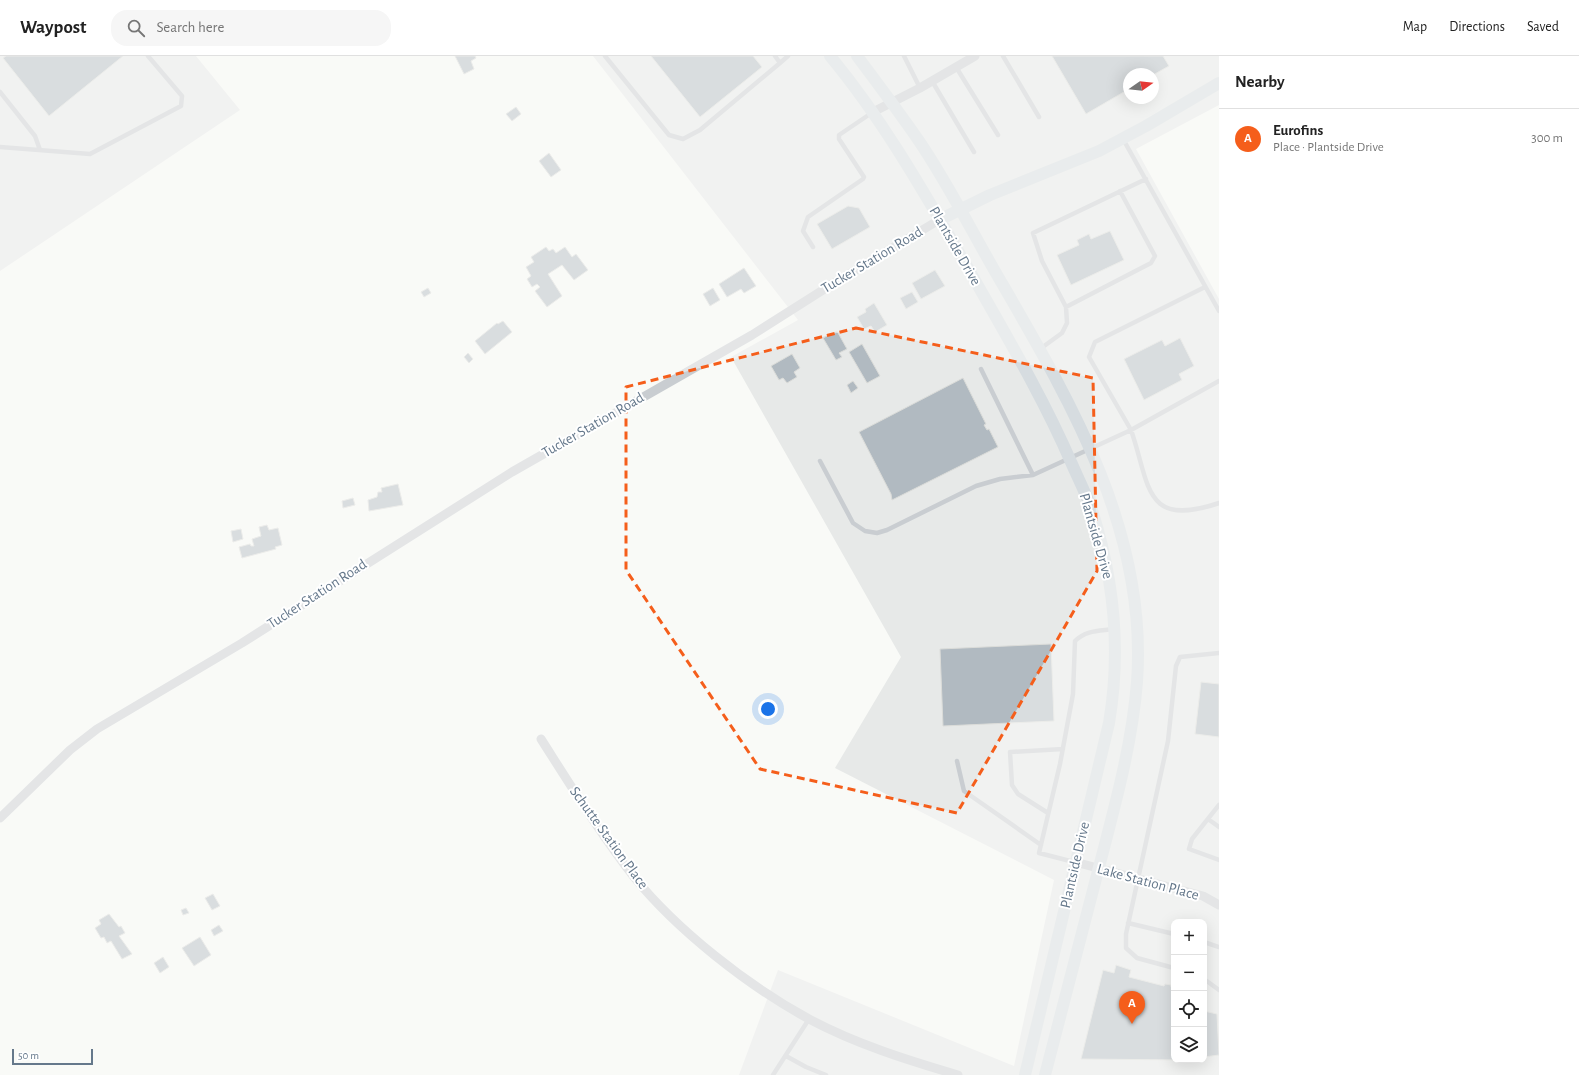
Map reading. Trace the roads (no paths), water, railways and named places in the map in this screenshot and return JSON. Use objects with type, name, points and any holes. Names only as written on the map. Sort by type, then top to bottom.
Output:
[{"type":"street","name":"Plantside Drive","points":[[830,56],[872,112],[939,220],[1018,355],[1070,458],[1092,509],[1110,584],[1115,629],[1116,657],[1114,691],[1109,724],[1075,862],[1026,1075]]},
{"type":"street","name":"Plantside Drive","points":[[857,56],[920,143],[960,209],[1040,349],[1090,449],[1108,492],[1124,540],[1133,585],[1138,634],[1137,680],[1132,726],[1099,868],[1045,1075]]},
{"type":"street","points":[[872,112],[920,88],[975,56]]},
{"type":"street","name":"Tucker Station Road","points":[[0,818],[70,750],[97,729],[242,643],[512,472],[752,335],[834,283],[939,220],[990,195],[1099,151],[1123,139],[1219,83]]},
{"type":"street","name":"Schutte Station Place","points":[[541,739],[595,823],[635,877],[672,918],[719,959],[783,1004],[809,1019],[862,1043],[923,1065],[958,1075]]},
{"type":"street","name":"Lake Station Place","points":[[1075,862],[1203,896],[1219,904]]},
{"type":"lane","points":[[1,146],[90,154],[181,106],[182,96],[148,56]]},
{"type":"lane","points":[[605,56],[669,135],[683,138],[700,130],[788,56]]},
{"type":"lane","points":[[775,56],[780,63]]},
{"type":"lane","points":[[904,56],[920,88]]},
{"type":"lane","points":[[1003,56],[1039,117]]},
{"type":"lane","points":[[956,67],[998,135]]},
{"type":"lane","points":[[932,81],[974,152]]},
{"type":"lane","points":[[0,92],[35,136],[40,150]]},
{"type":"lane","points":[[813,247],[803,231],[808,217],[863,179],[864,176],[839,139],[839,135],[872,112]]},
{"type":"lane","points":[[1123,139],[1219,311]]},
{"type":"lane","points":[[1040,349],[1062,334],[1067,323],[1066,307],[1042,262],[1034,233],[1146,179]]},
{"type":"lane","points":[[1066,307],[1151,263],[1155,256],[1120,191]]},
{"type":"lane","points":[[1205,287],[1095,342],[1089,357],[1131,430],[1147,486],[1155,500],[1163,506],[1177,510],[1202,509],[1219,503]]},
{"type":"lane","points":[[981,369],[1033,475]]},
{"type":"lane","points":[[820,461],[853,523],[865,530],[877,533],[887,530],[976,486],[1000,479],[1033,475],[1131,430],[1219,381]]},
{"type":"lane","points":[[1075,862],[1039,852],[1063,749],[1073,694],[1076,641],[1081,635],[1088,632],[1115,629]]},
{"type":"lane","points":[[1171,967],[1137,958],[1126,948],[1128,923],[1168,741],[1176,666],[1180,657],[1219,653]]},
{"type":"lane","points":[[1048,813],[1018,794],[1012,785],[1010,752],[1063,749]]},
{"type":"lane","points":[[957,761],[964,791],[1041,845]]},
{"type":"lane","points":[[1219,805],[1192,839],[1189,849],[1219,860]]},
{"type":"lane","points":[[1208,819],[1219,827]]},
{"type":"lane","points":[[1128,923],[1171,933]]},
{"type":"lane","points":[[1207,943],[1219,947]]},
{"type":"lane","points":[[1207,981],[1219,990]]},
{"type":"lane","points":[[774,1075],[809,1019]]},
{"type":"lane","points":[[786,1056],[806,1067],[826,1075]]},
{"type":"place","name":"Eurofins","points":[[1132,1024]]}]
